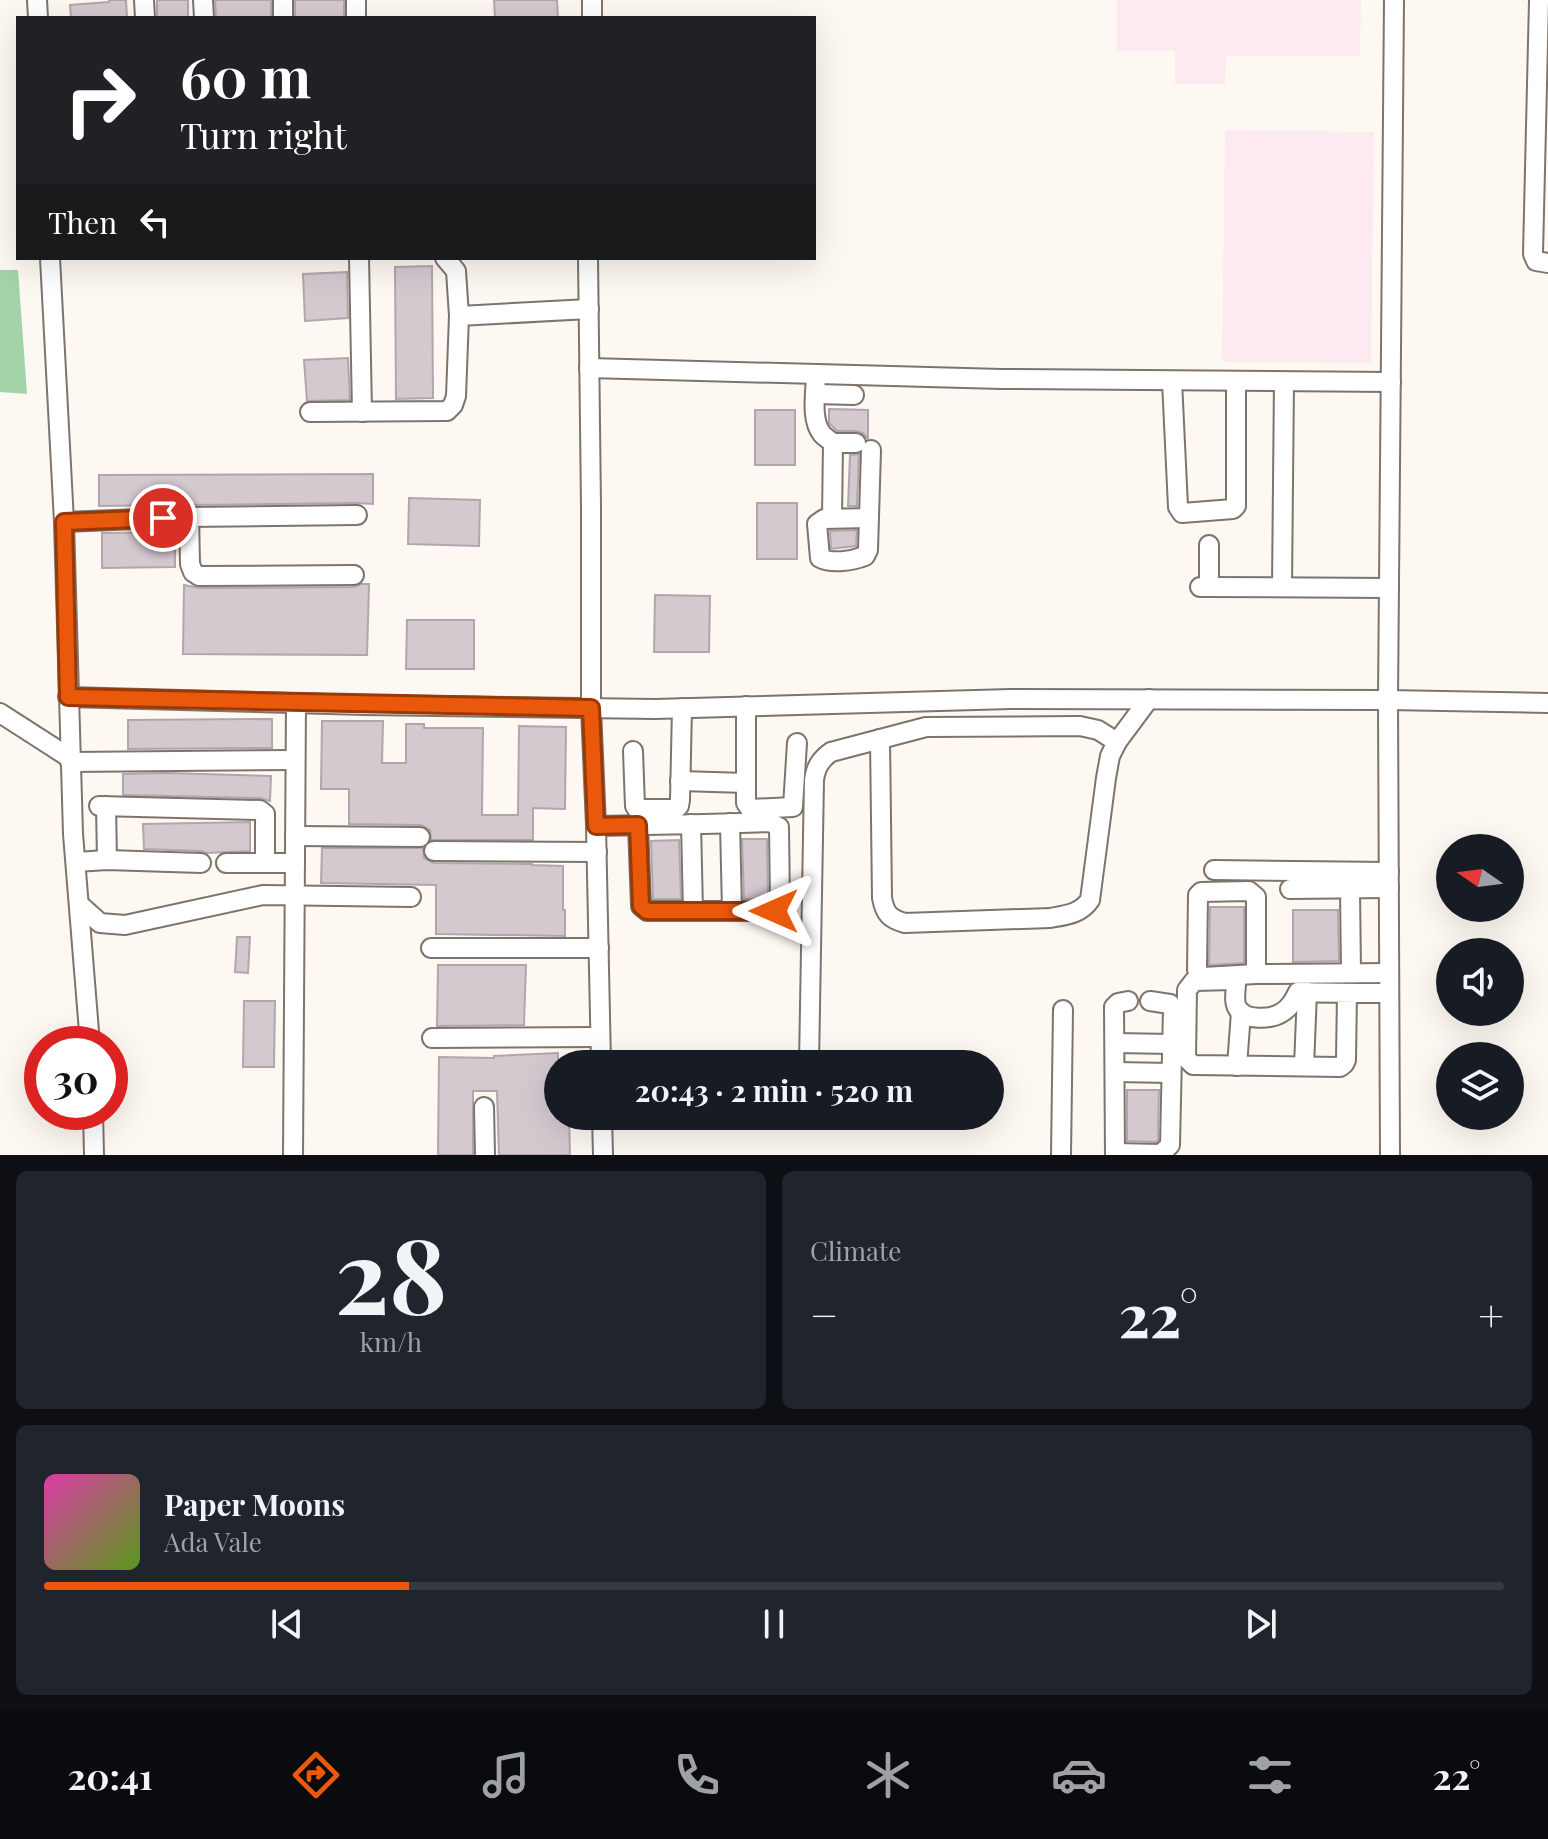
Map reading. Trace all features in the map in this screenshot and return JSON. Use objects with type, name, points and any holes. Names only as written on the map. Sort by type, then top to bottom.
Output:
[{"type":"street","points":[[1390,1155],[1388,700],[1394,0]]},
{"type":"street","points":[[1539,0],[1543,36],[1541,204],[1533,254],[1536,261],[1548,263]]},
{"type":"street","points":[[50,260],[64,522],[70,760],[89,1026]]},
{"type":"street","points":[[359,260],[362,412]]},
{"type":"street","points":[[310,412],[447,411],[453,405],[459,316],[456,271],[447,260]]},
{"type":"street","points":[[588,260],[591,708],[600,1050]]},
{"type":"street","points":[[459,316],[589,309]]},
{"type":"street","points":[[589,368],[1172,381],[1391,382]]},
{"type":"street","points":[[816,374],[815,415],[822,434],[833,443],[863,446],[868,518],[868,550],[865,556],[856,560],[820,558],[817,524],[832,518],[868,518]]},
{"type":"street","points":[[1172,381],[1178,507],[1182,513],[1233,509],[1236,506],[1236,382]]},
{"type":"street","points":[[1282,586],[1284,382]]},
{"type":"street","points":[[816,394],[854,395]]},
{"type":"street","points":[[832,518],[833,443]]},
{"type":"street","points":[[64,522],[357,515]]},
{"type":"street","points":[[189,517],[190,564],[199,576],[354,575]]},
{"type":"street","points":[[1209,545],[1204,587],[1389,588]]},
{"type":"street","points":[[68,697],[591,708],[1011,699],[1548,703]]},
{"type":"street","points":[[880,739],[884,911],[893,920],[905,923],[1050,918],[1070,915],[1083,909],[1090,900],[1110,756],[1149,699]]},
{"type":"street","points":[[293,1155],[296,703]]},
{"type":"street","points":[[746,706],[746,803],[750,809],[793,807],[797,743]]},
{"type":"street","points":[[633,751],[637,809],[676,809],[679,806],[682,708]]},
{"type":"street","points":[[0,713],[70,760],[295,760]]},
{"type":"street","points":[[809,1050],[814,780],[822,758],[831,752],[926,727],[1080,726],[1098,730],[1117,742]]},
{"type":"street","points":[[680,781],[746,783]]},
{"type":"street","points":[[107,860],[103,806],[260,810],[265,814],[265,863]]},
{"type":"street","points":[[596,826],[638,825],[691,824],[770,822],[779,827],[778,909],[647,911],[641,906],[638,825]]},
{"type":"street","points":[[730,823],[732,911]]},
{"type":"street","points":[[691,824],[693,911]]},
{"type":"street","points":[[295,836],[420,837]]},
{"type":"street","points":[[434,851],[597,852]]},
{"type":"street","points":[[76,862],[201,863]]},
{"type":"street","points":[[226,863],[295,863]]},
{"type":"street","points":[[1214,870],[1389,880]]},
{"type":"street","points":[[1290,889],[1350,889],[1389,880]]},
{"type":"street","points":[[1350,889],[1351,973]]},
{"type":"street","points":[[1256,974],[1256,897],[1249,891],[1201,892],[1198,895],[1197,969],[1203,977],[1389,973]]},
{"type":"street","points":[[81,906],[100,923],[125,925],[263,895],[411,897]]},
{"type":"street","points":[[431,948],[599,948]]},
{"type":"street","points":[[1347,993],[1346,1060],[1340,1067],[1193,1065],[1186,1058],[1187,990],[1194,981],[1233,980],[1236,983],[1236,1005],[1241,1012],[1253,1017],[1277,1015],[1290,1005],[1298,992],[1389,993]]},
{"type":"street","points":[[1304,1066],[1307,992]]},
{"type":"street","points":[[1128,1001],[1114,1007],[1115,1154],[1161,1154],[1170,1145],[1173,1009],[1170,1004],[1150,1001]]},
{"type":"street","points":[[1061,1155],[1063,1010]]},
{"type":"street","points":[[1237,1066],[1241,1012]]},
{"type":"street","points":[[432,1038],[600,1037]]},
{"type":"street","points":[[1115,1043],[1172,1044]]},
{"type":"street","points":[[1115,1072],[1171,1073]]},
{"type":"street","points":[[484,1107],[485,1155]]},
{"type":"street","points":[[93,1130],[94,1155]]},
{"type":"street","points":[[602,1130],[603,1155]]},
{"type":"shaded area","points":[[1117,0],[1361,0],[1360,56],[1226,56],[1225,84],[1175,84],[1175,51],[1117,51]]},
{"type":"shaded area","points":[[1225,130],[1374,132],[1371,363],[1222,362]]},
{"type":"green space","points":[[0,270],[18,270],[27,394],[0,392]]},
{"type":"building","points":[[126,0],[127,16],[71,16],[70,5]]},
{"type":"building","points":[[157,0],[188,0],[188,16],[157,16]]},
{"type":"building","points":[[215,0],[271,0],[271,16],[216,16]]},
{"type":"building","points":[[295,0],[344,0],[344,16],[295,16]]},
{"type":"building","points":[[494,0],[557,0],[558,16],[495,16]]},
{"type":"building","points":[[432,266],[433,398],[396,399],[395,267]]},
{"type":"building","points":[[347,272],[348,318],[305,321],[303,274]]},
{"type":"building","points":[[348,358],[350,400],[307,401],[304,360]]},
{"type":"building","points":[[829,409],[868,410],[868,439],[857,431],[837,431],[829,423]]},
{"type":"building","points":[[755,410],[795,410],[795,465],[755,465]]},
{"type":"building","points":[[859,454],[857,506],[848,506],[850,455]]},
{"type":"building","points":[[373,474],[373,504],[99,506],[99,475]]},
{"type":"building","points":[[409,498],[480,500],[479,546],[408,544]]},
{"type":"building","points":[[757,503],[797,503],[797,559],[757,559]]},
{"type":"building","points":[[857,530],[856,546],[831,549],[830,531]]},
{"type":"building","points":[[175,532],[175,567],[102,568],[102,533]]},
{"type":"building","points":[[369,584],[367,655],[183,654],[184,585],[199,588],[354,587]]},
{"type":"building","points":[[655,595],[710,596],[709,652],[654,652]]},
{"type":"building","points":[[407,620],[474,620],[474,669],[406,669]]},
{"type":"building","points":[[272,719],[272,748],[128,749],[128,720]]},
{"type":"building","points":[[322,721],[383,721],[382,763],[406,763],[406,724],[424,724],[424,728],[483,728],[482,815],[518,815],[519,726],[566,727],[565,809],[533,808],[533,840],[431,840],[430,830],[421,825],[349,824],[349,789],[321,789]]},
{"type":"building","points":[[123,774],[271,776],[270,801],[260,798],[123,795]]},
{"type":"building","points":[[250,822],[250,851],[207,853],[144,849],[143,824]]},
{"type":"building","points":[[742,839],[767,839],[768,899],[744,899]]},
{"type":"building","points":[[679,840],[681,899],[653,899],[651,841]]},
{"type":"building","points":[[322,848],[423,848],[424,858],[434,863],[563,866],[565,936],[436,934],[436,885],[321,883]]},
{"type":"building","points":[[1210,907],[1244,907],[1244,963],[1209,965]]},
{"type":"building","points":[[1293,910],[1338,910],[1339,961],[1293,962]]},
{"type":"building","points":[[237,937],[250,937],[248,973],[235,972]]},
{"type":"building","points":[[438,965],[526,965],[524,1025],[437,1026]]},
{"type":"building","points":[[244,1001],[275,1001],[274,1067],[243,1067]]},
{"type":"building","points":[[544,1054],[544,1130],[569,1130],[570,1155],[499,1155],[497,1091],[473,1091],[473,1155],[438,1155],[439,1057]]},
{"type":"building","points":[[1127,1090],[1159,1090],[1156,1142],[1127,1141]]},
{"type":"route","points":[[163,518],[64,522],[68,697],[591,708],[596,826],[638,825],[643,909],[774,911]]}]
